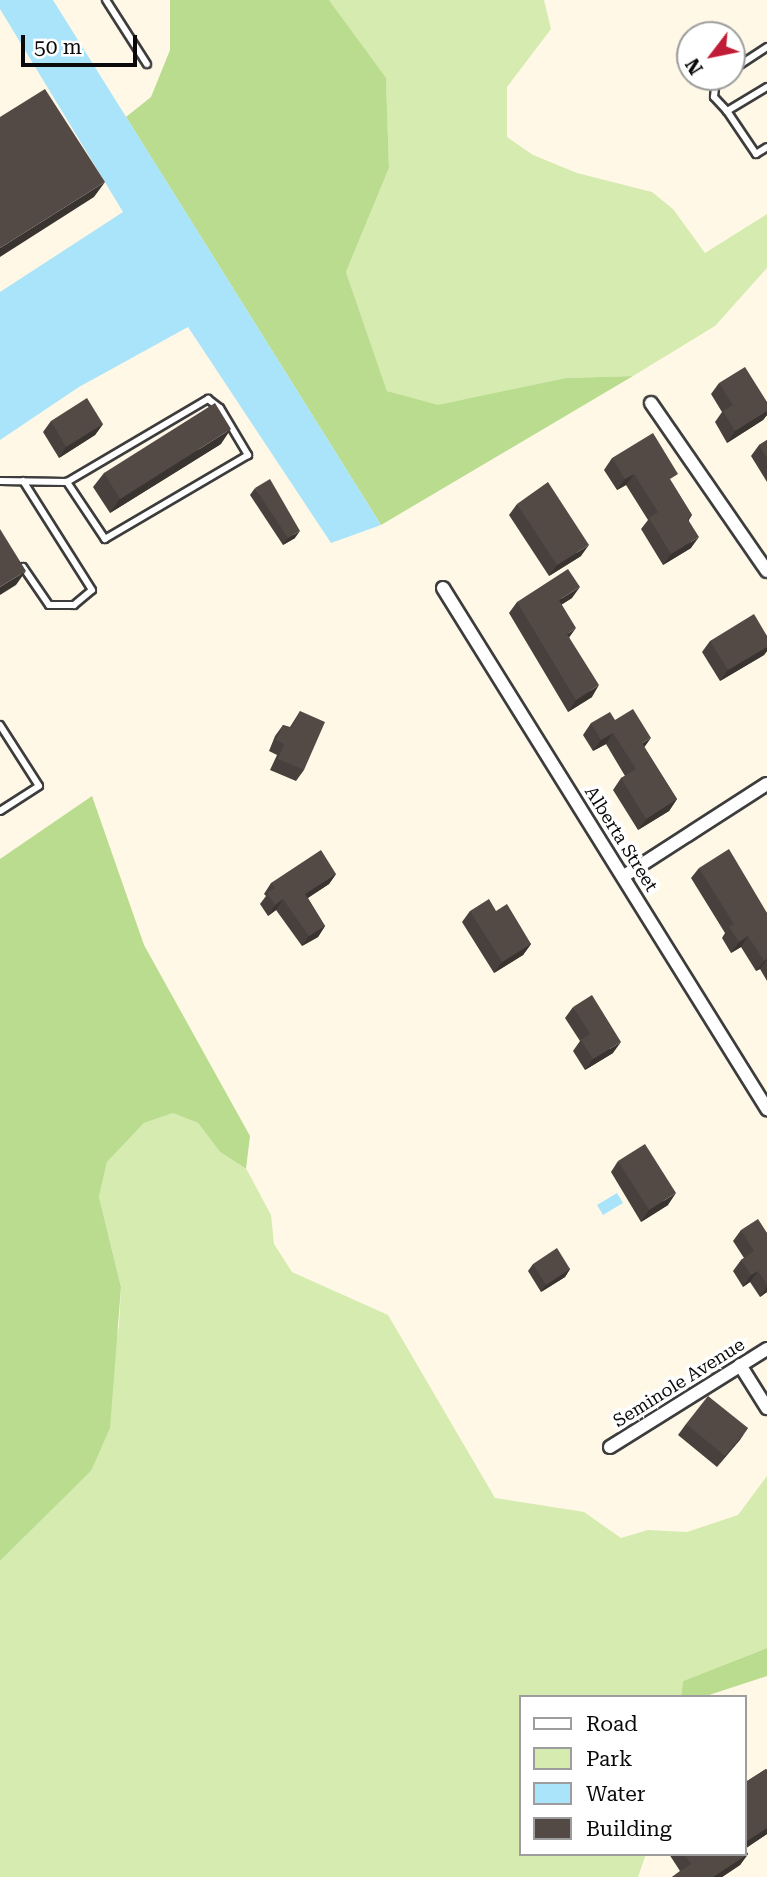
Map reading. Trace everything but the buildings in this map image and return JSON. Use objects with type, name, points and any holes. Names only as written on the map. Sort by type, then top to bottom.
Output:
[{"type":"street","points":[[651,403],[767,571]]},
{"type":"street","name":"Alberta Street","points":[[443,588],[767,1109]]},
{"type":"street","points":[[624,876],[767,784]]},
{"type":"street","name":"Seminole Avenue","points":[[610,1447],[767,1349]]},
{"type":"street","points":[[740,1366],[767,1408]]},
{"type":"lane","points":[[106,0],[147,64]]},
{"type":"lane","points":[[746,61],[767,47]]},
{"type":"lane","points":[[727,111],[767,87]]},
{"type":"lane","points":[[715,91],[714,97],[727,111],[756,154],[767,147]]},
{"type":"lane","points":[[0,481],[67,481],[208,398],[220,408],[248,456],[106,539],[67,481]]},
{"type":"lane","points":[[14,554],[49,605],[75,605],[92,590],[23,481]]},
{"type":"lane","points":[[0,725],[39,786],[0,811]]},
{"type":"green space","points":[[170,0],[329,0],[386,78],[389,168],[346,272],[387,391],[438,405],[566,378],[633,376],[381,525],[126,117],[151,97],[170,50]]},
{"type":"green space","points":[[329,0],[544,0],[551,29],[507,87],[507,137],[533,155],[577,173],[652,192],[673,209],[705,253],[767,214],[767,268],[715,326],[633,376],[566,378],[438,406],[387,391],[346,272],[389,168],[386,79]]},
{"type":"green space","points":[[92,796],[144,945],[250,1136],[246,1169],[220,1152],[198,1123],[173,1113],[144,1123],[107,1162],[99,1197],[121,1287],[110,1428],[91,1471],[0,1561],[0,859]]},
{"type":"green space","points":[[173,1113],[198,1123],[220,1152],[247,1170],[271,1215],[274,1244],[292,1272],[388,1315],[495,1498],[584,1512],[621,1538],[648,1530],[687,1532],[738,1515],[767,1476],[767,1648],[683,1681],[681,1695],[518,1695],[518,1856],[645,1856],[638,1877],[0,1877],[0,1561],[91,1471],[119,1326],[121,1287],[99,1197],[107,1162],[144,1123]]},
{"type":"green space","points":[[767,1648],[767,1676],[709,1695],[681,1695],[683,1681]]},
{"type":"water","points":[[0,0],[53,0],[381,525],[331,543],[188,327],[79,387],[0,440],[0,292],[123,212],[0,9]]},
{"type":"water","points":[[617,1193],[623,1203],[603,1215],[597,1205]]}]
